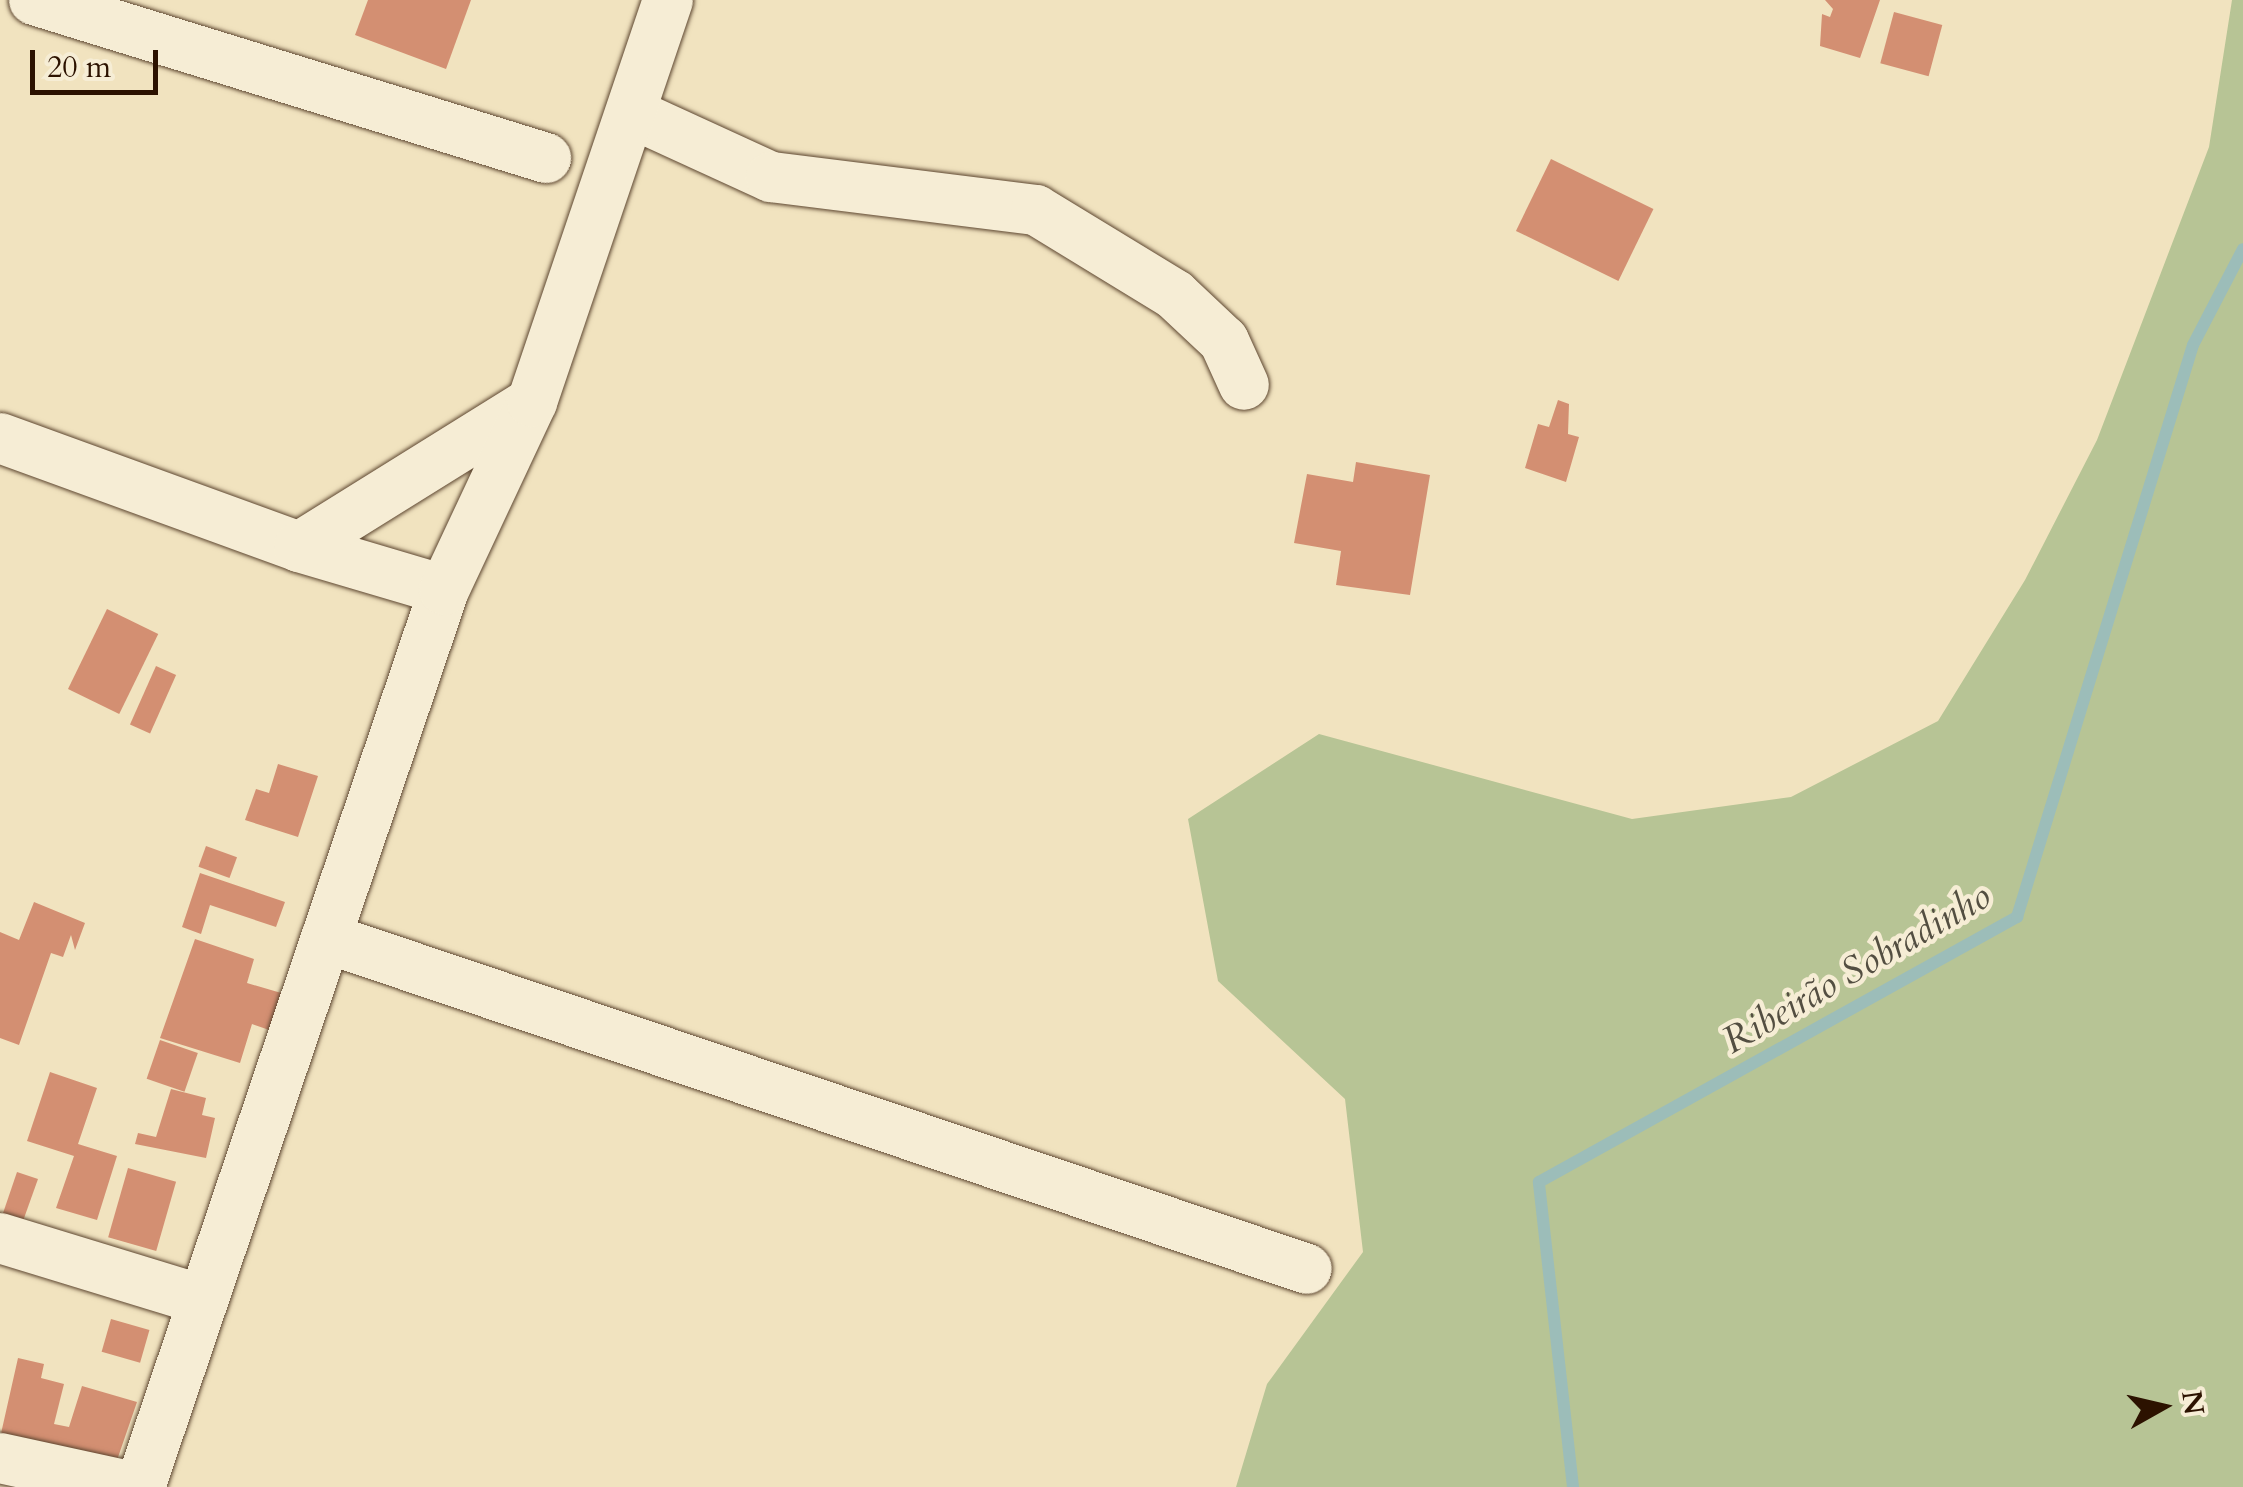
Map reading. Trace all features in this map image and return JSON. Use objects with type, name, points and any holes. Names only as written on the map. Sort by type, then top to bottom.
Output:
[{"type":"street","points":[[34,0],[546,158]]},
{"type":"street","points":[[0,1458],[136,1487],[444,590],[532,402],[668,0]]},
{"type":"street","points":[[631,113],[771,176],[1036,210],[1175,296],[1224,341],[1244,385]]},
{"type":"street","points":[[299,546],[532,402]]},
{"type":"street","points":[[0,438],[299,546],[444,590]]},
{"type":"street","points":[[326,938],[1307,1269]]},
{"type":"street","points":[[0,1238],[203,1300]]},
{"type":"green space","points":[[2232,0],[2243,0],[2243,1487],[1236,1487],[1267,1384],[1363,1252],[1345,1099],[1218,981],[1188,819],[1319,734],[1632,819],[1791,797],[1938,721],[2025,580],[2097,440],[2209,147]]},
{"type":"building","points":[[368,0],[471,0],[446,69],[355,35]]},
{"type":"building","points":[[1825,0],[1880,0],[1860,58],[1820,46],[1822,14],[1830,17],[1833,9]]},
{"type":"building","points":[[1894,12],[1942,25],[1929,76],[1880,63]]},
{"type":"building","points":[[1551,159],[1653,209],[1618,281],[1516,231]]},
{"type":"building","points":[[1558,400],[1569,404],[1568,434],[1579,437],[1566,482],[1525,468],[1538,424],[1549,427]]},
{"type":"building","points":[[1356,462],[1430,475],[1410,595],[1336,585],[1341,551],[1294,543],[1307,474],[1353,482]]},
{"type":"building","points":[[107,609],[158,634],[119,714],[68,689]]},
{"type":"building","points":[[156,666],[176,675],[150,733],[130,724]]},
{"type":"building","points":[[278,764],[318,776],[298,837],[245,820],[256,789],[269,793]]},
{"type":"building","points":[[206,846],[237,857],[229,878],[198,867]]},
{"type":"building","points":[[200,873],[285,902],[276,927],[210,905],[201,934],[182,927]]},
{"type":"building","points":[[34,902],[85,923],[75,950],[71,935],[63,957],[51,953],[19,1045],[0,1038],[0,932],[19,940]]},
{"type":"building","points":[[195,939],[254,959],[247,983],[288,995],[275,1032],[252,1024],[240,1063],[160,1038]]},
{"type":"building","points":[[160,1040],[198,1053],[184,1092],[147,1079]]},
{"type":"building","points":[[50,1072],[97,1088],[78,1144],[117,1156],[97,1220],[56,1208],[74,1156],[27,1141]]},
{"type":"building","points":[[171,1089],[206,1098],[202,1115],[215,1118],[206,1158],[135,1144],[138,1133],[156,1137]]},
{"type":"building","points":[[128,1168],[176,1182],[156,1251],[108,1237]]},
{"type":"building","points":[[17,1172],[38,1179],[18,1235],[0,1222]]},
{"type":"building","points":[[111,1319],[149,1330],[140,1363],[102,1352]]},
{"type":"building","points":[[18,1358],[44,1364],[41,1378],[64,1384],[54,1424],[69,1427],[82,1386],[137,1402],[115,1466],[24,1444],[26,1438],[0,1438]]},
{"type":"waterway","name":"Ribeirão Sobradinho","points":[[1573,1487],[1539,1182],[2017,917],[2193,345],[2243,249]]}]
